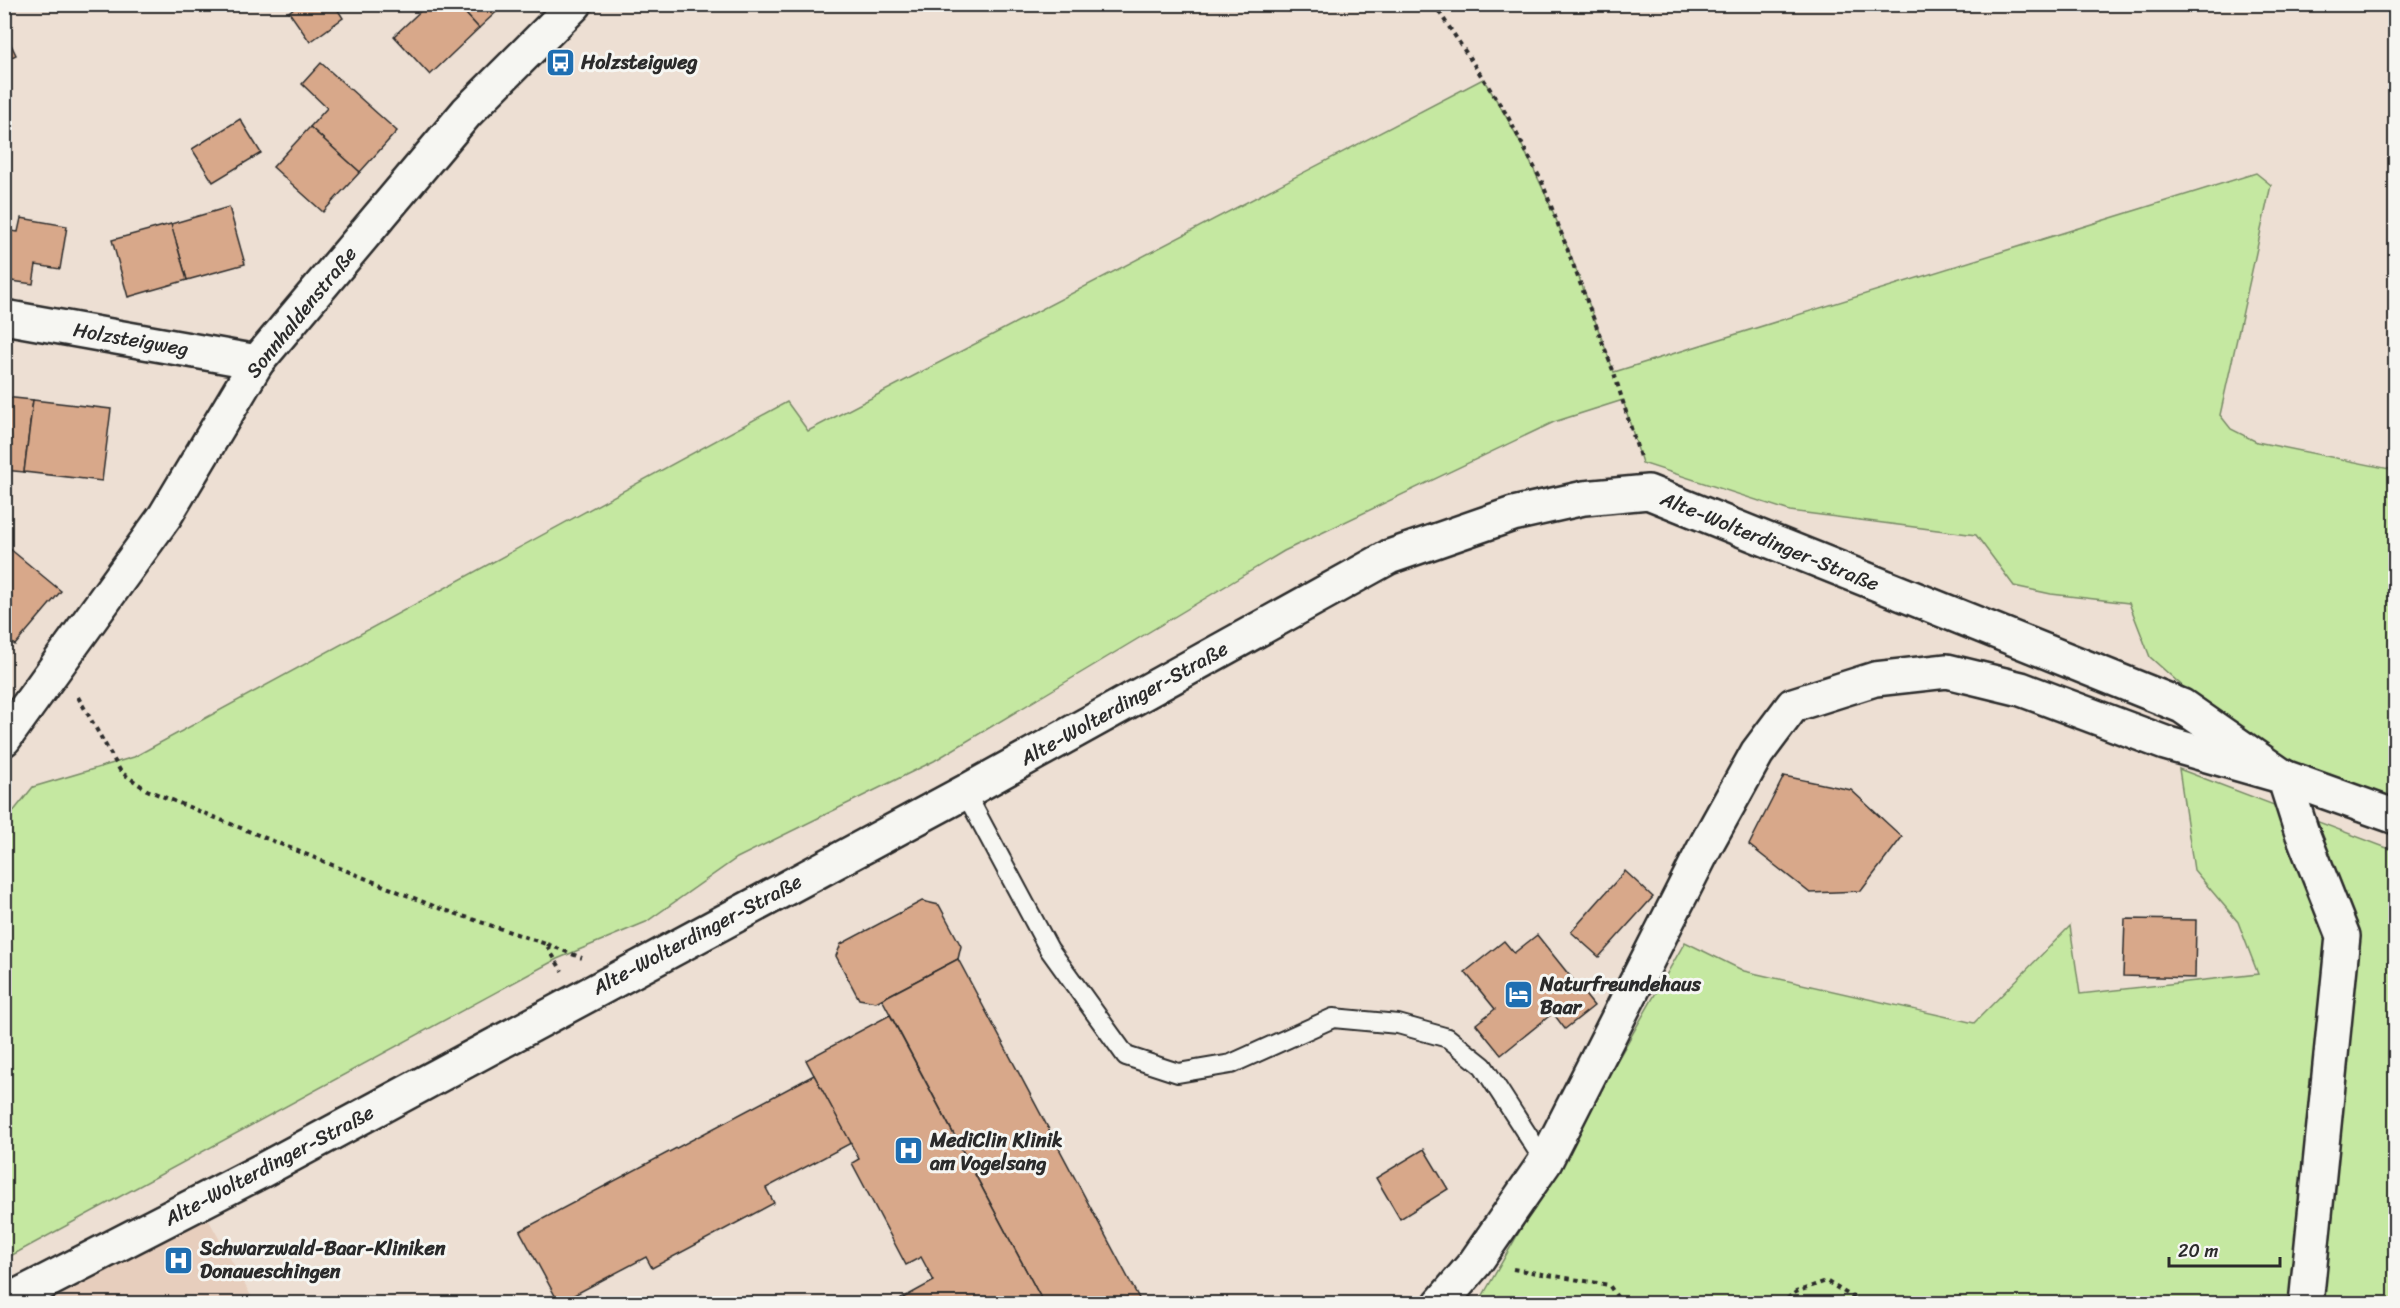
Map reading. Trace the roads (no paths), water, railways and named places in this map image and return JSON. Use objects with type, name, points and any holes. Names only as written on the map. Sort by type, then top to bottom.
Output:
[{"type":"street","name":"Sonnhaldenstraße","points":[[4,739],[165,516],[256,362],[467,112],[575,4]]},
{"type":"street","name":"Holzsteigweg","points":[[4,316],[256,362]]},
{"type":"street","name":"Alte-Wolterdinger-Straße","points":[[4,1303],[261,1171],[965,792],[1389,557],[1513,514],[1584,498],[1648,492],[2182,706],[2284,777]]},
{"type":"street","name":"Alte-Wolterdinger-Straße","points":[[1440,1304],[1475,1263],[1545,1161],[1707,843],[1757,753],[1793,705],[1875,679],[1947,670],[2021,689],[2165,743],[2284,777],[2396,817]]},
{"type":"street","points":[[2284,777],[2301,830],[2343,936],[2306,1304]]},
{"type":"lane","points":[[965,792],[1049,949],[1126,1056],[1178,1073],[1231,1064],[1333,1018],[1398,1024],[1448,1038],[1483,1066],[1545,1161]]},
{"type":"place","name":"Holzsteigweg","points":[[560,62]]},
{"type":"place","name":"Naturfreundehaus Baar","points":[[1519,995]]},
{"type":"place","name":"MediClin Klinik am Vogelsang","points":[[909,1151]]},
{"type":"place","name":"Schwarzwald-Baar-Kliniken Donaueschingen","points":[[179,1260]]}]
